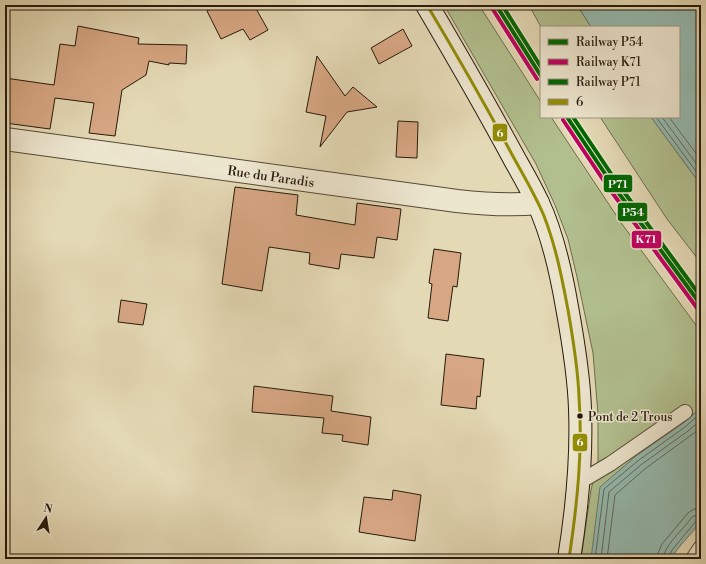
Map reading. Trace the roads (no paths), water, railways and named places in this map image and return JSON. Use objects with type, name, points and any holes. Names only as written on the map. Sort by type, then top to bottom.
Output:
[{"type":"main road","points":[[427,5],[502,135],[538,203],[556,255],[575,351],[580,408],[581,436],[578,483],[574,529],[569,559]]},
{"type":"main road","name":"Rue du Paradis","points":[[5,139],[457,201],[505,205],[538,203]]},
{"type":"lane","points":[[578,483],[610,464],[685,412]]},
{"type":"lane","points":[[694,559],[701,547]]},
{"type":"water","points":[[577,5],[701,6],[701,185],[652,118],[680,118],[680,26],[590,26]]},
{"type":"water","points":[[701,408],[701,521],[671,559],[591,559],[600,487],[636,456],[682,424]]},
{"type":"rail line","name":"P54","points":[[496,5],[540,74]]},
{"type":"rail line","name":"P71","points":[[502,5],[540,65]]},
{"type":"rail line","name":"K71","points":[[492,8],[537,79]]},
{"type":"rail line","name":"P54","points":[[568,118],[612,184],[701,305]]},
{"type":"rail line","name":"P71","points":[[574,118],[616,181],[701,297]]},
{"type":"rail line","name":"K71","points":[[563,120],[608,187],[697,308]]},
{"type":"place","name":"Pont de 2 Trous","points":[[580,416]]}]
